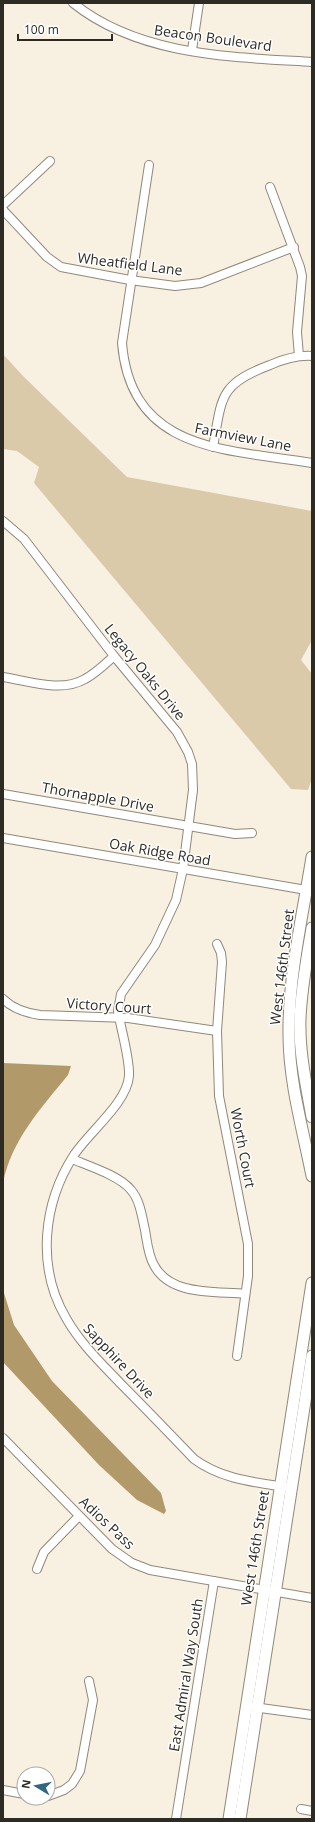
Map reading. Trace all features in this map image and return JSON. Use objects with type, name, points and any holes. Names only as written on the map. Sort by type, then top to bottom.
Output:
[{"type":"main road","name":"West 146th Street","points":[[312,857],[309,891],[292,988],[289,1036],[293,1077],[312,1176]]},
{"type":"main road","name":"West 146th Street","points":[[312,928],[301,1001],[300,1034],[302,1063],[312,1117]]},
{"type":"main road","name":"West 146th Street","points":[[240,1819],[258,1707],[270,1591],[286,1487],[312,1283]]},
{"type":"main road","name":"West 146th Street","points":[[286,1487],[312,1356]]},
{"type":"main road","name":"West 146th Street","points":[[228,1819],[246,1706],[270,1591]]},
{"type":"street","name":"Beacon Boulevard","points":[[73,3],[107,26],[131,37],[239,58],[312,62]]},
{"type":"street","points":[[192,50],[199,3]]},
{"type":"street","points":[[3,204],[50,161]]},
{"type":"street","name":"Farmview Lane","points":[[149,165],[130,280],[122,343],[125,365],[133,387],[142,403],[164,426],[187,440],[213,447],[312,463]]},
{"type":"street","points":[[270,187],[294,247],[302,276],[297,332],[299,356]]},
{"type":"street","name":"Wheatfield Lane","points":[[3,210],[47,257],[61,267],[130,280],[175,286],[201,283],[294,247]]},
{"type":"street","points":[[213,447],[221,402],[236,382],[252,372],[287,358],[312,356]]},
{"type":"street","name":"Legacy Oaks Drive","points":[[3,521],[24,539],[114,656],[177,732],[188,752],[193,777],[183,869]]},
{"type":"street","points":[[3,677],[52,685],[70,684],[85,679],[114,656]]},
{"type":"street","name":"Thornapple Drive","points":[[3,794],[235,834],[252,833]]},
{"type":"street","name":"Oak Ridge Road","points":[[3,838],[309,891]]},
{"type":"street","name":"Sapphire Drive","points":[[183,869],[176,900],[155,945],[121,994],[118,1011],[129,1072],[127,1087],[115,1106],[90,1134],[72,1158],[58,1184],[47,1230],[48,1267],[53,1286],[65,1317],[75,1333],[86,1347],[199,1463],[224,1476],[286,1487]]},
{"type":"street","name":"Worth Court","points":[[217,944],[222,962],[217,1031],[219,1096],[246,1231],[248,1261],[237,1356]]},
{"type":"street","name":"Victory Court","points":[[3,998],[12,1007],[29,1013],[119,1017],[217,1031]]},
{"type":"street","points":[[72,1158],[122,1182],[134,1194],[141,1212],[153,1264],[164,1279],[171,1284],[187,1289],[245,1294]]},
{"type":"street","name":"Adios Pass","points":[[3,1438],[112,1549],[132,1563],[150,1570],[312,1598]]},
{"type":"street","points":[[37,1569],[44,1552],[79,1516]]},
{"type":"street","name":"East Admiral Way South","points":[[176,1819],[214,1581]]},
{"type":"street","points":[[56,1792],[68,1787],[80,1771],[93,1700],[89,1681]]},
{"type":"street","points":[[246,1706],[312,1716]]},
{"type":"street","points":[[3,1790],[16,1792]]},
{"type":"street","points":[[301,1809],[312,1811]]},
{"type":"shaded area","points":[[3,354],[22,375],[127,477],[312,511],[312,640],[301,660],[312,674],[312,779],[308,790],[291,789],[34,483],[39,467],[17,451],[3,449]]},
{"type":"shaded area","points":[[3,1063],[71,1066],[68,1075],[28,1126],[20,1139],[7,1168],[3,1183]]},
{"type":"shaded area","points":[[3,1290],[14,1325],[52,1381],[161,1493],[166,1511],[164,1514],[137,1500],[99,1465],[3,1362]]}]
